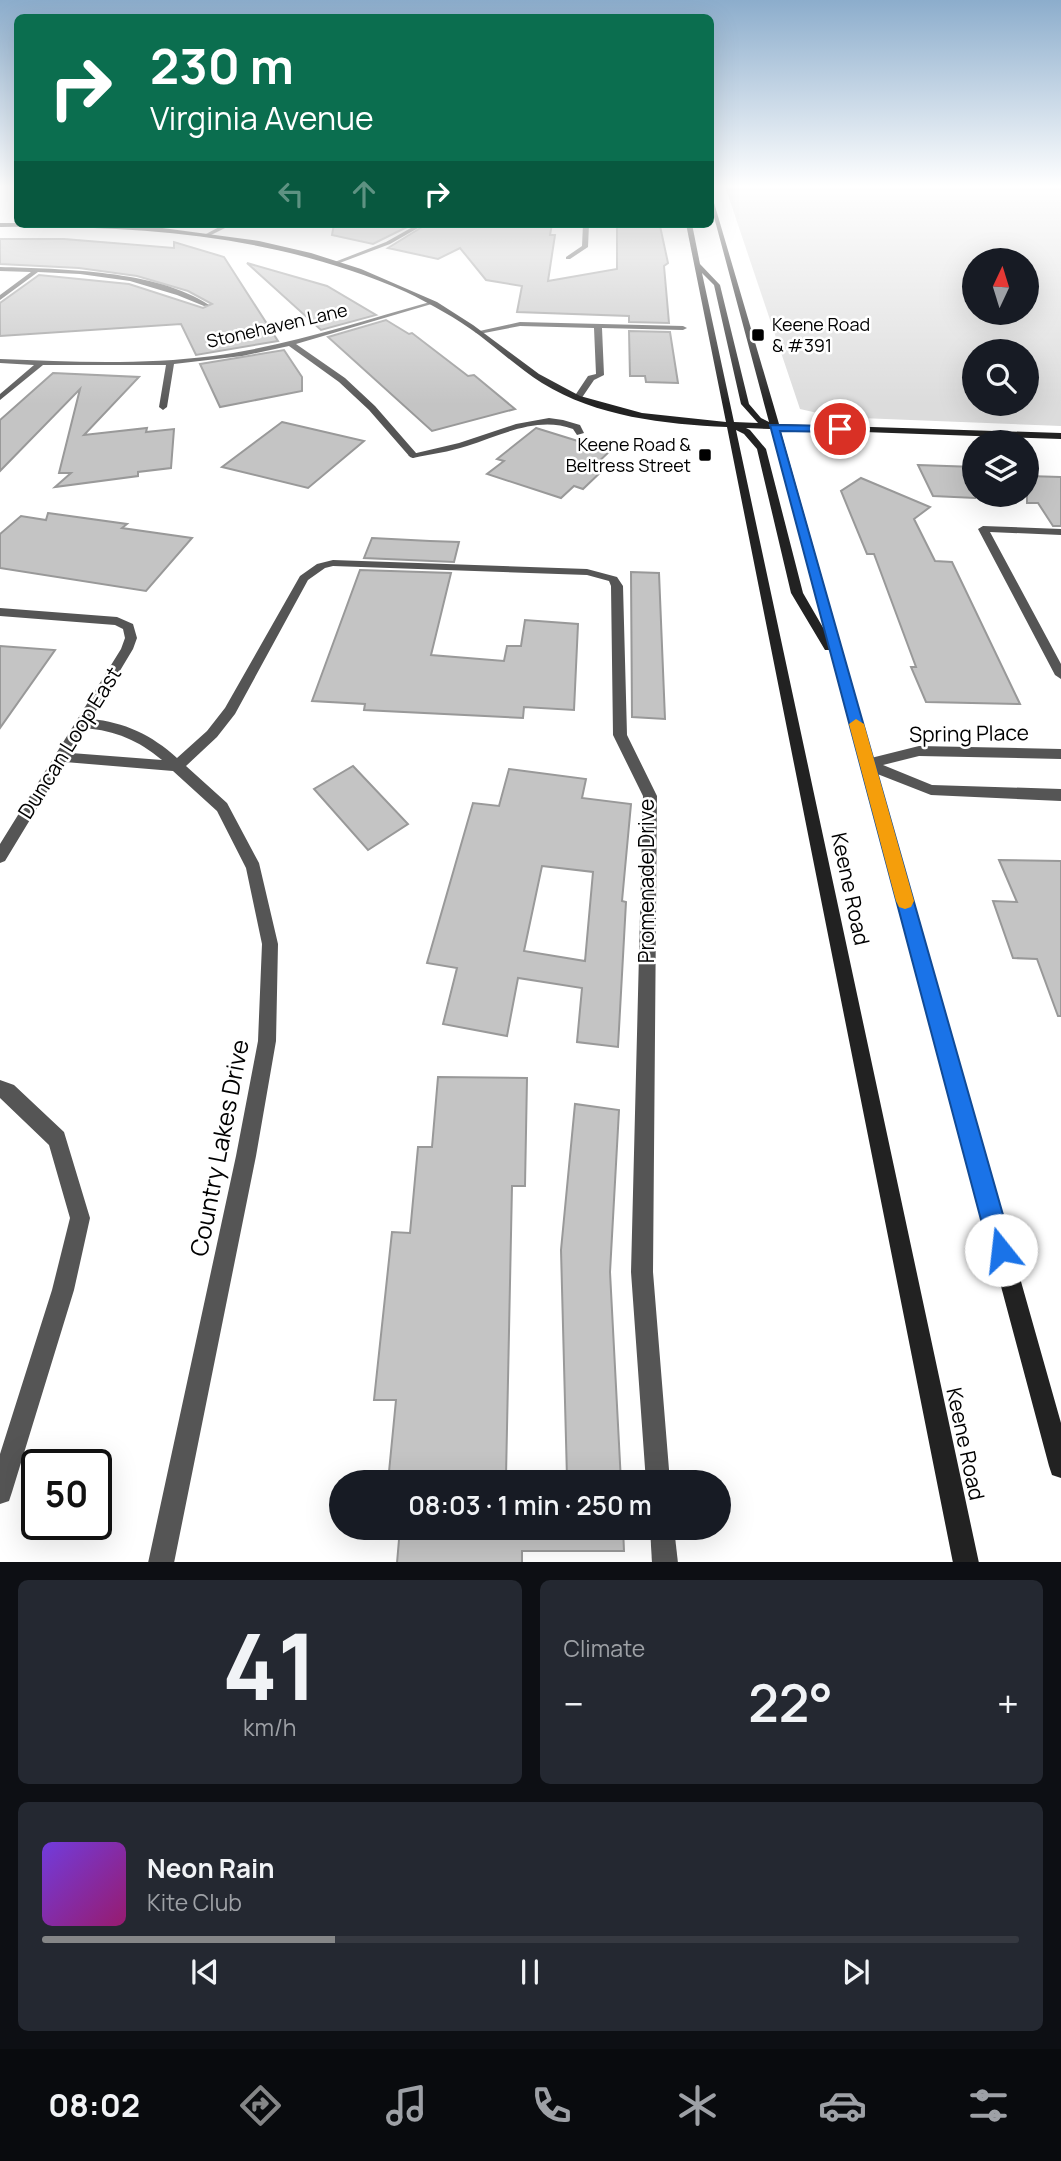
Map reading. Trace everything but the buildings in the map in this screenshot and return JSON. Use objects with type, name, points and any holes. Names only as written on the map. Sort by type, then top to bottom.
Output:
[{"type":"main road","points":[[320,259],[405,289],[479,332],[537,376],[578,397],[624,412],[654,418],[732,425],[1061,436]]},
{"type":"main road","name":"Keene Road","points":[[697,259],[966,1562]]},
{"type":"main road","points":[[729,259],[1061,1466]]},
{"type":"main road","points":[[698,264],[717,285],[745,404],[758,420],[774,427]]},
{"type":"main road","points":[[732,425],[747,432],[761,449],[797,593],[839,663]]},
{"type":"street","points":[[335,263],[346,259]]},
{"type":"street","points":[[0,269],[100,273],[177,291],[206,305]]},
{"type":"street","points":[[0,298],[37,270]]},
{"type":"street","name":"Stonehaven Lane","points":[[0,361],[137,366],[215,358],[290,343],[432,303]]},
{"type":"street","points":[[479,332],[520,324],[683,328]]},
{"type":"street","points":[[578,397],[591,378],[600,375],[598,326]]},
{"type":"street","points":[[290,343],[342,380],[372,408],[413,455],[457,446],[546,421],[572,424],[580,433]]},
{"type":"street","points":[[0,398],[41,363]]},
{"type":"street","points":[[163,407],[170,363]]},
{"type":"street","points":[[1061,533],[983,529],[1061,675]]},
{"type":"street","name":"Promenade Drive","points":[[177,766],[212,734],[230,711],[304,578],[321,566],[346,563],[587,572],[613,579],[619,593],[620,736],[650,796],[642,1272],[658,1470]]},
{"type":"street","name":"Duncan Loop East","points":[[0,611],[117,621],[129,627],[131,638],[127,649],[0,857]]},
{"type":"street","name":"Country Lakes Drive","points":[[81,723],[112,725],[157,746],[222,807],[254,868],[270,944],[267,1041],[258,1093],[162,1562]]},
{"type":"street","name":"Spring Place","points":[[867,764],[919,751],[1061,754]]},
{"type":"street","points":[[60,757],[177,766]]},
{"type":"street","name":"Spring Place","points":[[867,764],[931,790],[1061,795]]},
{"type":"street","points":[[0,1089],[7,1092],[57,1139],[80,1217],[63,1290],[0,1492]]},
{"type":"street","points":[[663,1540],[665,1562]]},
{"type":"shaded area","points":[[750,259],[962,259],[962,326],[1040,326],[1040,259],[1061,259],[1061,426],[835,417],[800,409]]},
{"type":"slow traffic","points":[[856,724],[905,901]]},
{"type":"place","name":"Keene Road & #391","points":[[758,335]]},
{"type":"place","name":"Keene Road & Beltress Street","points":[[705,455]]},
{"type":"route","points":[[840,429],[774,427],[1001,1250]]}]
